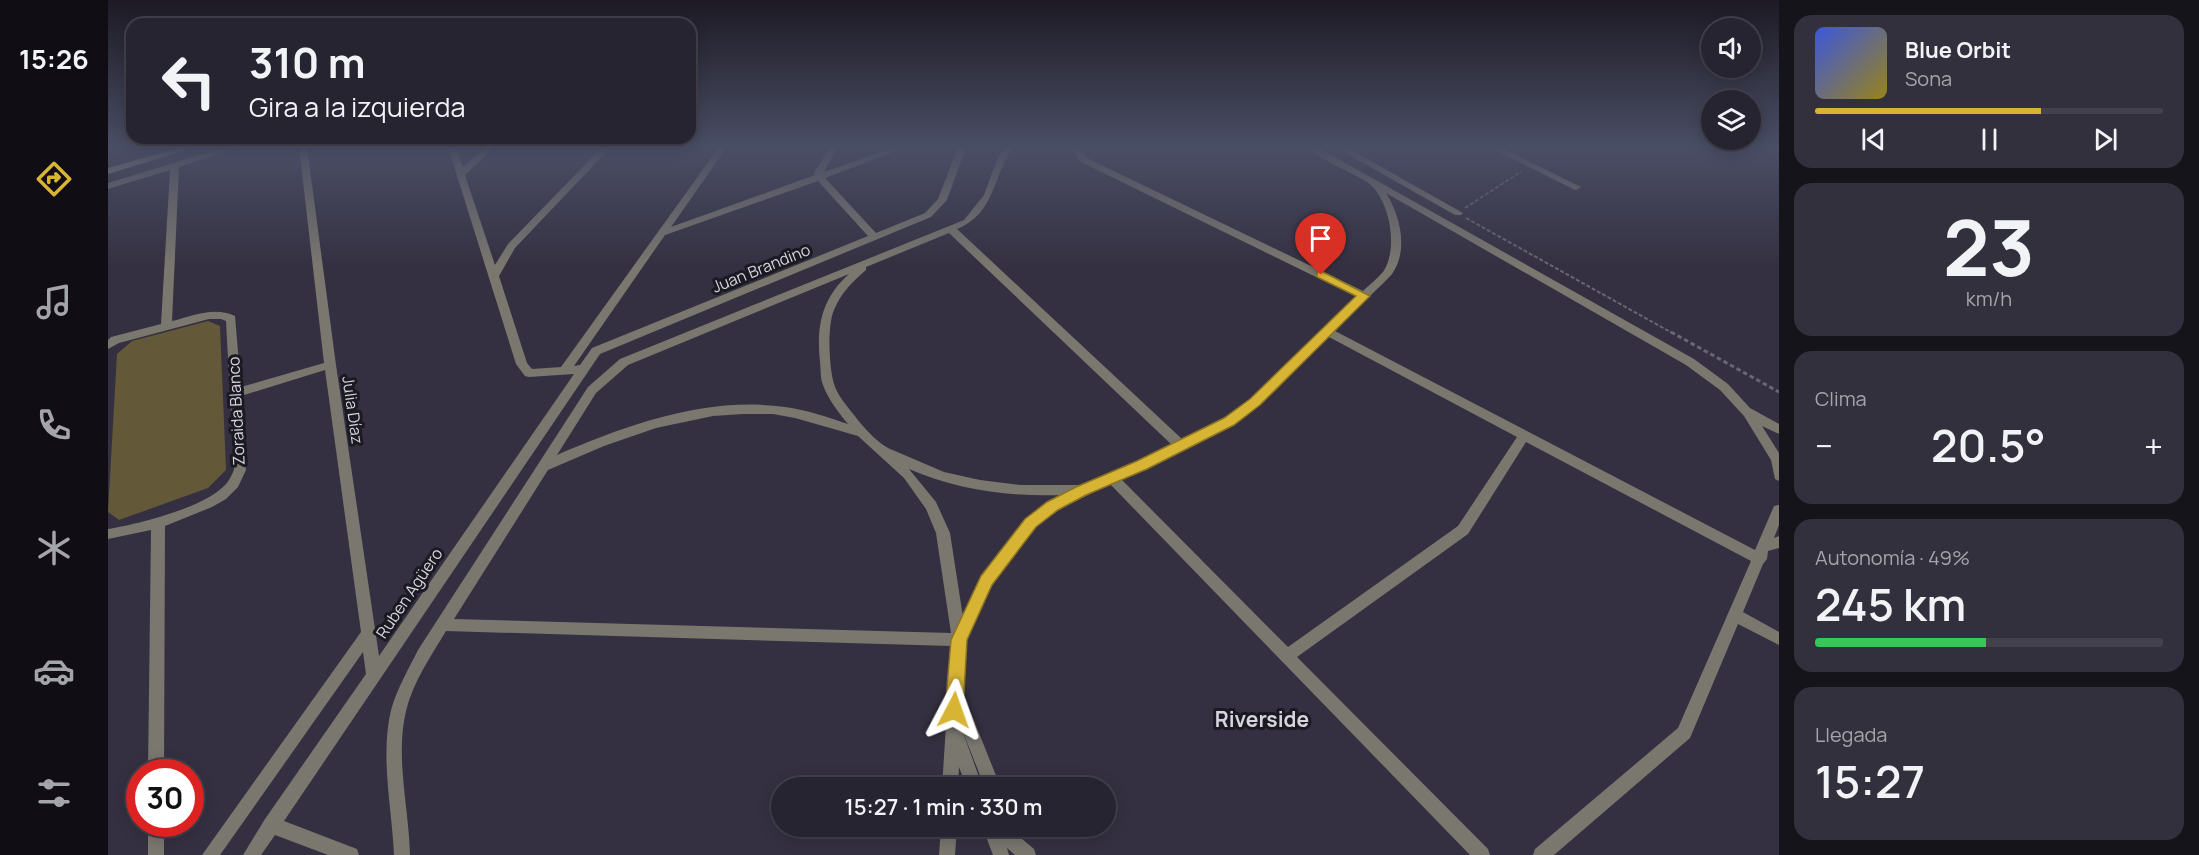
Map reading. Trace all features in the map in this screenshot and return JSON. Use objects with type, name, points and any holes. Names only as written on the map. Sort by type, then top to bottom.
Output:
[{"type":"street","points":[[166,325],[174,187]]},
{"type":"street","name":"Julia Díaz","points":[[308,187],[330,365],[374,676]]},
{"type":"street","points":[[465,187],[522,364],[529,373],[584,369]]},
{"type":"street","points":[[494,276],[511,246],[569,187]]},
{"type":"street","points":[[564,371],[591,330],[695,187]]},
{"type":"street","points":[[663,233],[795,187]]},
{"type":"street","points":[[828,187],[875,238]]},
{"type":"street","name":"Juan Brandino","points":[[596,351],[928,215],[942,200],[947,187]]},
{"type":"street","points":[[402,855],[395,755],[397,719],[404,695],[423,655],[592,390],[624,362],[967,222],[979,209],[991,187]]},
{"type":"street","points":[[1139,187],[1364,296]]},
{"type":"street","points":[[959,640],[986,581],[1030,523],[1053,506],[1087,488],[1229,422],[1255,402],[1388,272],[1394,259],[1398,239],[1388,201],[1376,187]]},
{"type":"street","points":[[1384,187],[1690,362],[1724,387],[1761,430],[1777,460],[1779,476]]},
{"type":"street","points":[[1411,187],[1458,213]]},
{"type":"street","points":[[951,228],[1181,446]]},
{"type":"street","points":[[870,262],[843,285],[827,312],[823,341],[828,384],[839,405],[862,433],[908,475],[931,506],[943,533],[959,640],[951,777]]},
{"type":"street","name":"Zoraida Blanco","points":[[108,345],[115,340],[209,315],[223,315],[231,319],[240,470],[231,487],[210,501],[158,523],[121,533],[108,534]]},
{"type":"street","points":[[1328,333],[1524,435],[1768,549]]},
{"type":"street","name":"Ruben Agüero","points":[[251,855],[596,351]]},
{"type":"street","points":[[236,393],[330,365]]},
{"type":"street","points":[[543,466],[644,425],[705,413],[744,409],[775,410],[823,420],[862,433]]},
{"type":"street","points":[[1746,411],[1779,430]]},
{"type":"street","points":[[1287,656],[1463,530],[1524,435]]},
{"type":"street","points":[[877,447],[926,471],[991,486],[1035,491],[1087,488]]},
{"type":"street","points":[[1112,478],[1482,855]]},
{"type":"street","points":[[1541,855],[1684,733],[1735,615],[1768,549],[1779,510]]},
{"type":"street","points":[[156,759],[158,523]]},
{"type":"street","points":[[1735,615],[1779,639]]},
{"type":"street","points":[[442,625],[959,640]]},
{"type":"street","points":[[210,855],[368,633]]},
{"type":"street","points":[[955,691],[989,777]]},
{"type":"street","points":[[953,729],[971,777]]},
{"type":"street","points":[[271,825],[351,855]]},
{"type":"street","points":[[156,837],[156,855]]},
{"type":"street","points":[[947,855],[948,837]]},
{"type":"street","points":[[995,837],[1001,855]]},
{"type":"street","points":[[1004,837],[1028,855]]},
{"type":"path","points":[[1500,187],[1458,213],[1779,392]]},
{"type":"shaded area","points":[[208,321],[220,326],[226,470],[208,488],[119,520],[108,512],[117,354],[132,341]]},
{"type":"district","name":"Riverside","points":[[1262,720]]},
{"type":"route","points":[[954,710],[959,640],[986,581],[1030,523],[1053,506],[1081,491],[1142,465],[1229,422],[1255,402],[1364,296],[1321,275]]}]
